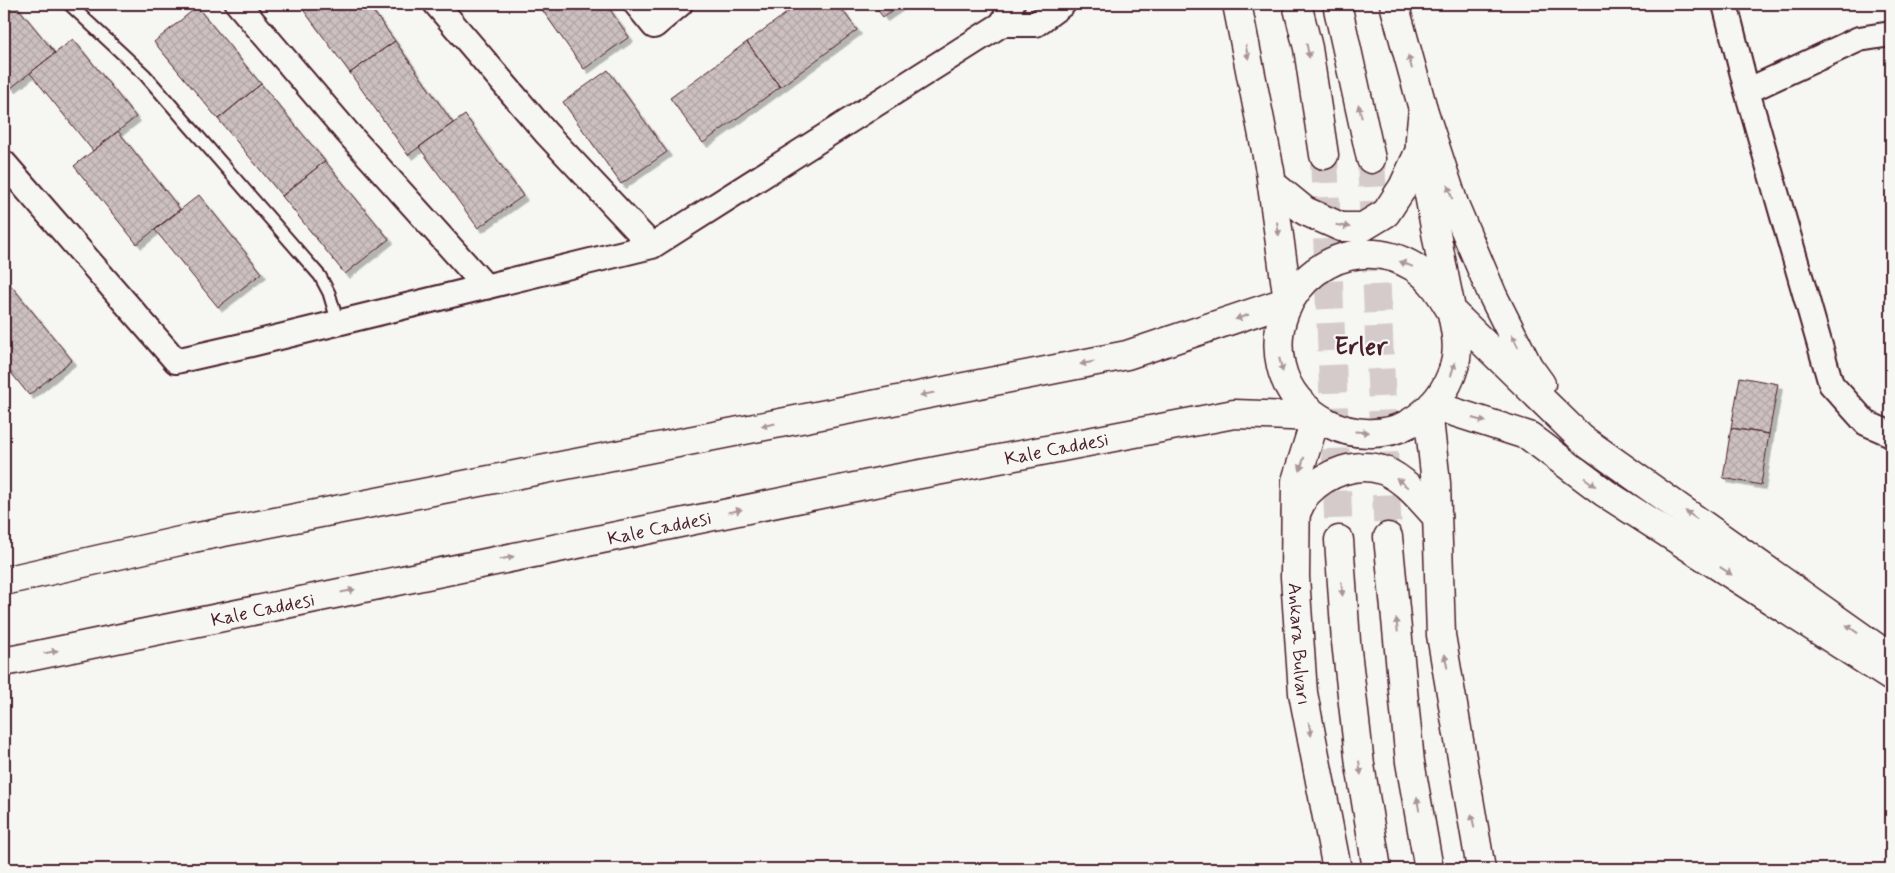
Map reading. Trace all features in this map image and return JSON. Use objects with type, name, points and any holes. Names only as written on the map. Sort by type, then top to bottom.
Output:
[{"type":"main road","points":[[1238,4],[1272,184],[1288,301]]},
{"type":"main road","points":[[1297,4],[1308,48],[1324,155]]},
{"type":"main road","points":[[1337,4],[1371,159]]},
{"type":"main road","points":[[1394,4],[1423,108],[1454,204],[1492,296],[1528,366],[1582,439]]},
{"type":"main road","points":[[1423,108],[1420,150],[1451,311],[1457,338],[1455,366],[1444,391],[1430,408],[1408,424],[1386,432],[1362,433],[1338,428],[1316,417],[1302,405],[1290,390],[1283,373],[1278,355],[1278,336],[1281,318],[1288,301],[1306,278],[1330,262],[1358,254],[1387,256],[1414,267],[1436,286],[1451,311],[1582,439],[1891,658]]},
{"type":"main road","points":[[1272,184],[1305,211],[1341,227],[1363,227],[1386,213],[1403,187],[1420,150]]},
{"type":"main road","points":[[4,582],[193,538],[1127,355],[1288,301]]},
{"type":"main road","points":[[1430,408],[1436,483],[1441,635],[1481,869]]},
{"type":"main road","points":[[1430,408],[1529,436],[1605,494],[1891,677]]},
{"type":"main road","name":"Kale Caddesi","points":[[4,662],[859,486],[1234,414],[1316,417]]},
{"type":"main road","name":"Ankara Bulvarı","points":[[1316,417],[1296,480],[1295,577],[1303,693],[1336,869]]},
{"type":"main road","points":[[1296,513],[1306,494],[1320,482],[1342,470],[1364,468],[1391,474],[1414,492],[1437,517]]},
{"type":"main road","points":[[1388,537],[1410,762],[1429,869]]},
{"type":"main road","points":[[1339,540],[1346,642],[1360,765],[1377,869]]},
{"type":"street","points":[[238,4],[347,132],[486,287]]},
{"type":"street","points":[[436,4],[546,133],[652,246]]},
{"type":"street","points":[[636,4],[654,26],[680,4]]},
{"type":"street","points":[[4,163],[176,361],[652,246],[1007,14],[1036,24],[1063,4]]},
{"type":"street","points":[[1726,4],[1746,91],[1831,384],[1866,423],[1891,434]]},
{"type":"street","points":[[1746,91],[1859,39],[1891,34]]},
{"type":"lane","points":[[69,4],[145,75],[320,276],[329,293],[338,323]]},
{"type":"building","points":[[4,4],[15,4],[55,53],[11,88],[4,79]]},
{"type":"building","points":[[299,4],[368,4],[395,41],[350,73]]},
{"type":"building","points":[[538,4],[606,4],[629,37],[584,69]]},
{"type":"building","points":[[799,4],[838,4],[857,30],[780,87],[747,42]]},
{"type":"building","points":[[873,4],[902,4],[883,17]]},
{"type":"building","points":[[197,7],[261,84],[218,119],[154,42]]},
{"type":"building","points":[[73,39],[136,117],[93,151],[30,73]]},
{"type":"building","points":[[395,41],[453,123],[408,155],[350,73]]},
{"type":"building","points":[[747,42],[780,87],[703,143],[670,98]]},
{"type":"building","points":[[608,70],[667,152],[621,184],[563,102]]},
{"type":"building","points":[[261,84],[325,161],[282,196],[218,119]]},
{"type":"building","points":[[465,115],[523,196],[478,228],[419,147]]},
{"type":"building","points":[[118,131],[180,209],[137,244],[74,166]]},
{"type":"building","points":[[325,161],[389,239],[345,274],[282,196]]},
{"type":"building","points":[[199,195],[262,273],[218,307],[155,230]]},
{"type":"building","points":[[9,283],[72,360],[29,395],[4,364],[4,287]]},
{"type":"building","points":[[1740,377],[1778,384],[1769,434],[1731,428]]},
{"type":"building","points":[[1731,428],[1769,434],[1761,485],[1723,478]]},
{"type":"tunnel","points":[[1324,155],[1339,540]]},
{"type":"tunnel","points":[[1371,159],[1388,537]]},
{"type":"district","name":"Erler","points":[[1361,346]]}]
